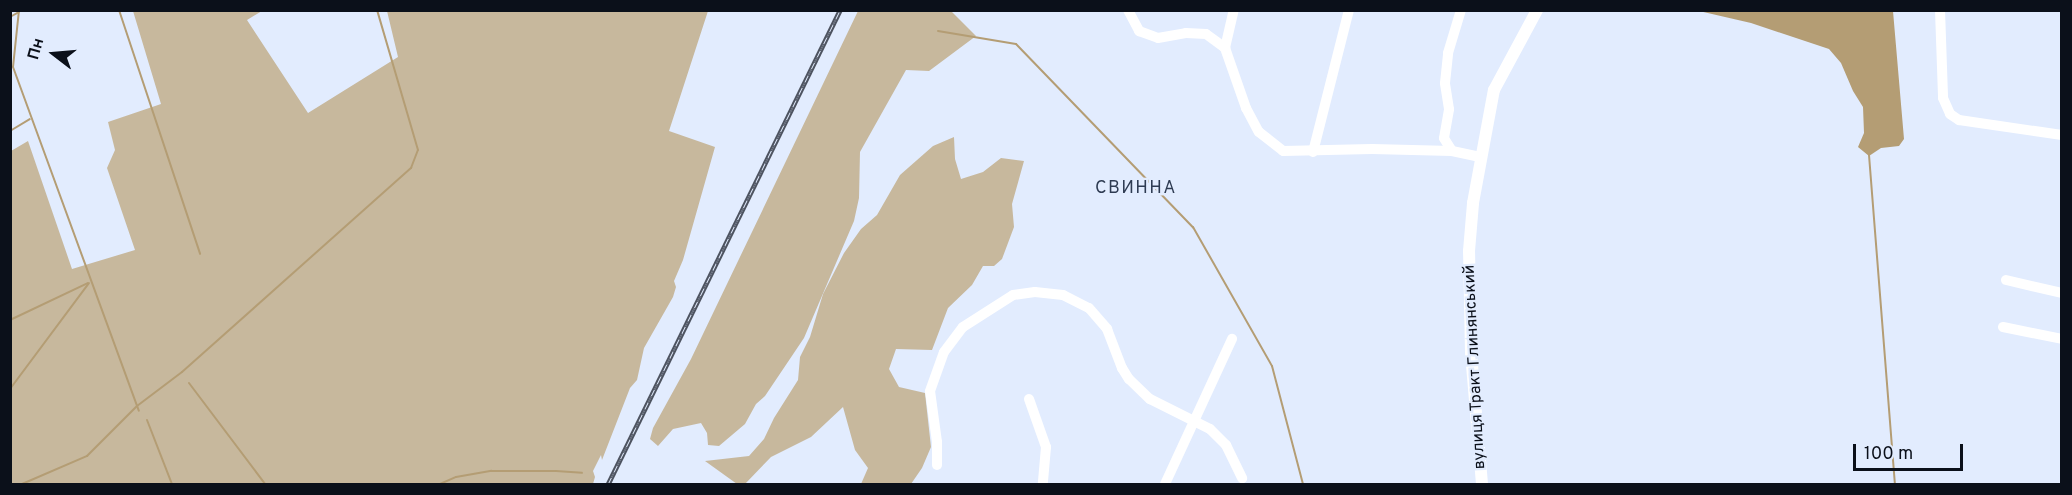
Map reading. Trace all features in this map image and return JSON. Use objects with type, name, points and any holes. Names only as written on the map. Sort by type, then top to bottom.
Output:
[{"type":"main road","name":"вулиця Тракт Глинянський","points":[[1482,484],[1471,353],[1469,251],[1481,157],[1494,90],[1537,10]]},
{"type":"street","points":[[1128,10],[1139,31],[1158,38],[1186,33],[1206,34],[1225,48]]},
{"type":"street","points":[[1234,10],[1225,48],[1246,108],[1259,132],[1283,151],[1313,152],[1372,148],[1452,152],[1481,157]]},
{"type":"street","points":[[1313,152],[1348,10]]},
{"type":"street","points":[[1452,152],[1444,138],[1449,109],[1445,83],[1448,53],[1461,10]]},
{"type":"street","points":[[1940,10],[1943,98],[1950,114],[1959,120],[2061,135]]},
{"type":"street","points":[[2006,280],[2061,292]]},
{"type":"street","points":[[937,465],[937,442],[930,391],[944,352],[963,327],[1013,295],[1035,292],[1063,295],[1089,308],[1107,329],[1122,368],[1129,379],[1150,399],[1210,429],[1226,445],[1242,478]]},
{"type":"street","points":[[2003,327],[2061,339]]},
{"type":"street","points":[[1165,484],[1232,339]]},
{"type":"street","points":[[1029,399],[1046,447],[1043,484]]},
{"type":"shaded area","points":[[133,11],[262,11],[247,20],[308,113],[398,57],[387,11],[708,11],[669,131],[715,147],[683,260],[674,281],[676,287],[673,297],[644,348],[637,380],[630,388],[602,460],[601,455],[593,471],[595,477],[593,484],[11,484],[11,151],[28,141],[72,269],[135,250],[107,168],[115,150],[108,122],[161,104]]},
{"type":"shaded area","points":[[858,11],[951,11],[976,36],[929,71],[906,70],[860,152],[859,198],[854,221],[804,338],[765,396],[756,404],[745,424],[719,446],[708,445],[707,433],[701,423],[673,429],[658,446],[650,439],[653,428],[691,359]]},
{"type":"shaded area","points":[[1699,11],[1893,11],[1904,139],[1899,146],[1881,148],[1869,156],[1858,147],[1864,133],[1863,107],[1841,63],[1829,49],[1751,23]]},
{"type":"shaded area","points":[[954,137],[955,159],[961,179],[983,172],[1001,158],[1024,161],[1012,204],[1014,227],[1002,259],[994,266],[983,266],[972,285],[948,308],[932,350],[896,349],[889,369],[899,387],[925,393],[931,447],[922,468],[911,484],[861,484],[868,468],[855,450],[843,407],[811,437],[771,457],[745,484],[737,484],[705,461],[749,456],[764,439],[774,418],[798,380],[800,357],[810,337],[823,294],[844,253],[861,229],[877,215],[900,175],[933,146]]},
{"type":"waterway","points":[[19,10],[13,67],[139,411]]},
{"type":"waterway","points":[[119,10],[200,254]]},
{"type":"waterway","points":[[22,484],[87,456],[137,406],[182,372],[411,168],[418,150],[377,10]]},
{"type":"waterway","points":[[10,17],[19,12]]},
{"type":"waterway","points":[[938,31],[1016,44],[1193,227],[1272,366],[1303,484]]},
{"type":"waterway","points":[[10,131],[30,119]]},
{"type":"waterway","points":[[1869,155],[1895,484]]},
{"type":"waterway","points":[[10,320],[88,283]]},
{"type":"waterway","points":[[10,389],[89,283]]},
{"type":"waterway","points":[[189,383],[265,484]]},
{"type":"waterway","points":[[147,420],[172,484]]},
{"type":"waterway","points":[[440,484],[456,477],[491,471],[582,473]]},
{"type":"railway","points":[[608,484],[840,10]]},
{"type":"district","name":"СВИННА","points":[[1136,189]]}]
